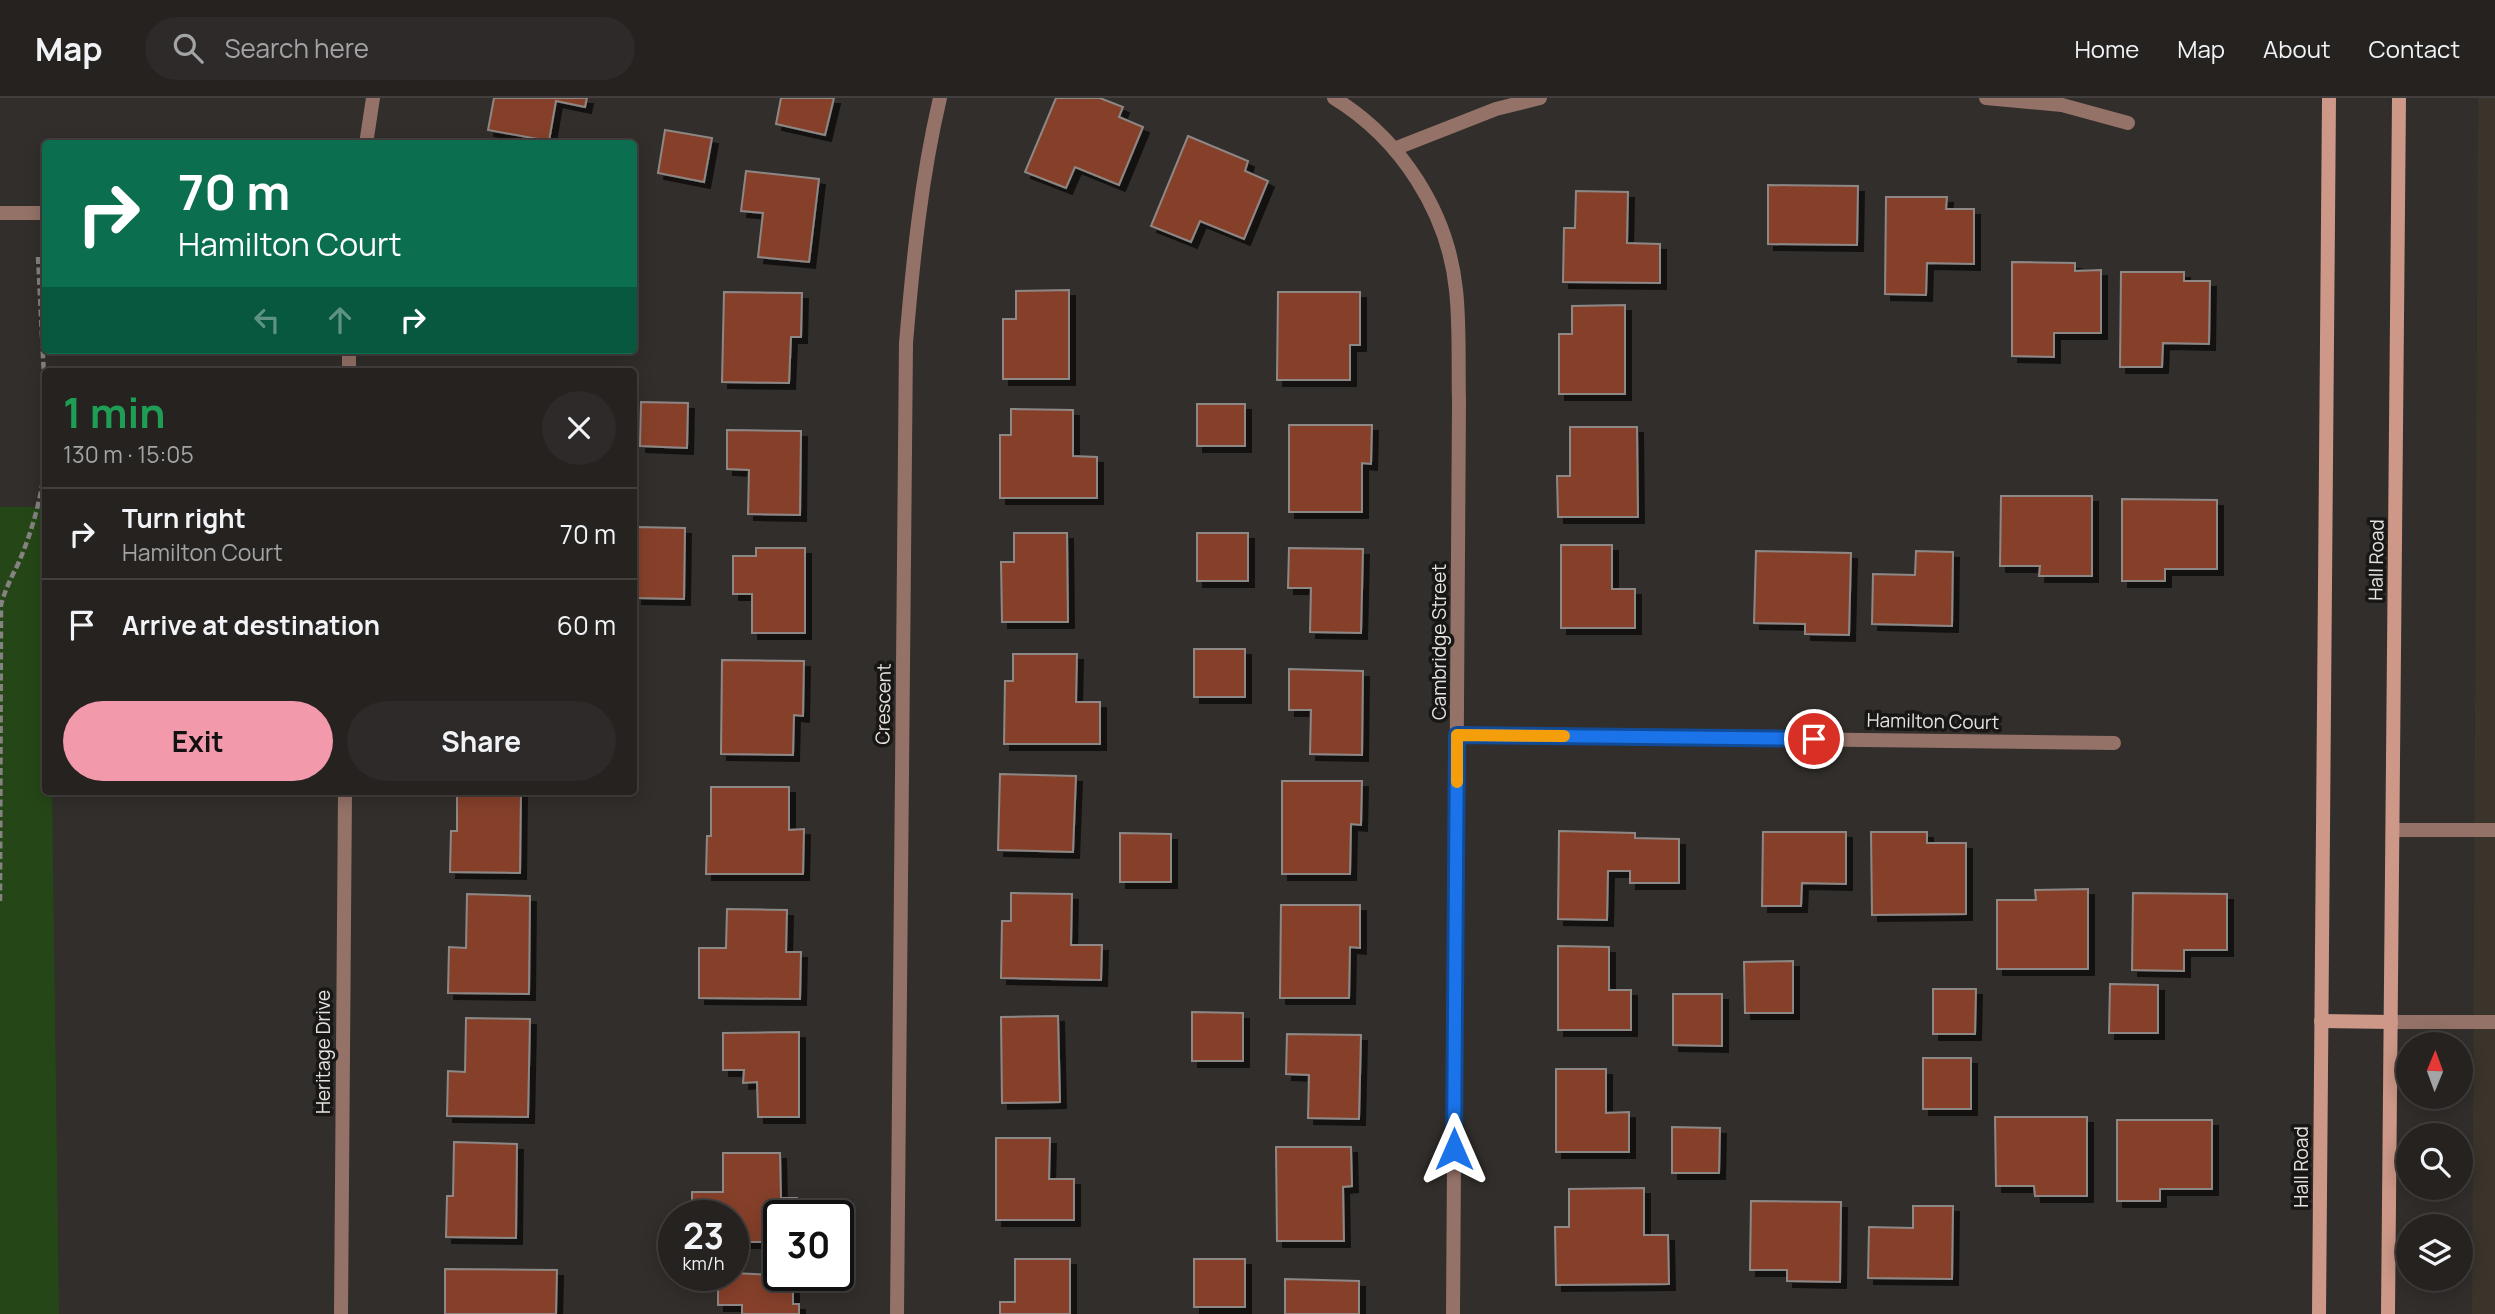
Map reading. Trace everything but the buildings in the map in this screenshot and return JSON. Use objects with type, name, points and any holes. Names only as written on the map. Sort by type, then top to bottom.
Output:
[{"type":"street","points":[[367,140],[373,98]]},
{"type":"street","name":"Crescent","points":[[897,1314],[906,343],[915,241],[930,139],[940,98]]},
{"type":"street","name":"Cambridge Street","points":[[1334,98],[1351,108],[1394,149],[1416,177],[1446,242],[1456,289],[1460,402],[1453,1314]]},
{"type":"street","points":[[1394,149],[1496,109],[1540,98]]},
{"type":"street","points":[[1986,98],[2062,105],[2128,123]]},
{"type":"street","name":"Hall Road","points":[[2319,1314],[2329,98]]},
{"type":"street","name":"Hall Road","points":[[2388,1314],[2399,98]]},
{"type":"street","points":[[0,213],[42,213]]},
{"type":"street","name":"Hamilton Court","points":[[1457,735],[2114,743]]},
{"type":"street","name":"Heritage Drive","points":[[341,1314],[345,795]]},
{"type":"street","points":[[2393,830],[2495,830]]},
{"type":"street","points":[[2321,1021],[2495,1022]]},
{"type":"path","points":[[37,257],[42,345]]},
{"type":"path","points":[[0,901],[1,605],[33,524],[42,484]]},
{"type":"shaded area","points":[[2478,98],[2495,98],[2495,1314],[2472,1314]]},
{"type":"green space","points":[[0,507],[42,507],[42,795],[52,795],[59,1314],[0,1314]]},
{"type":"slow traffic","points":[[1457,782],[1457,735],[1564,736]]},
{"type":"route","points":[[1454,1149],[1457,735],[1814,739]]}]
